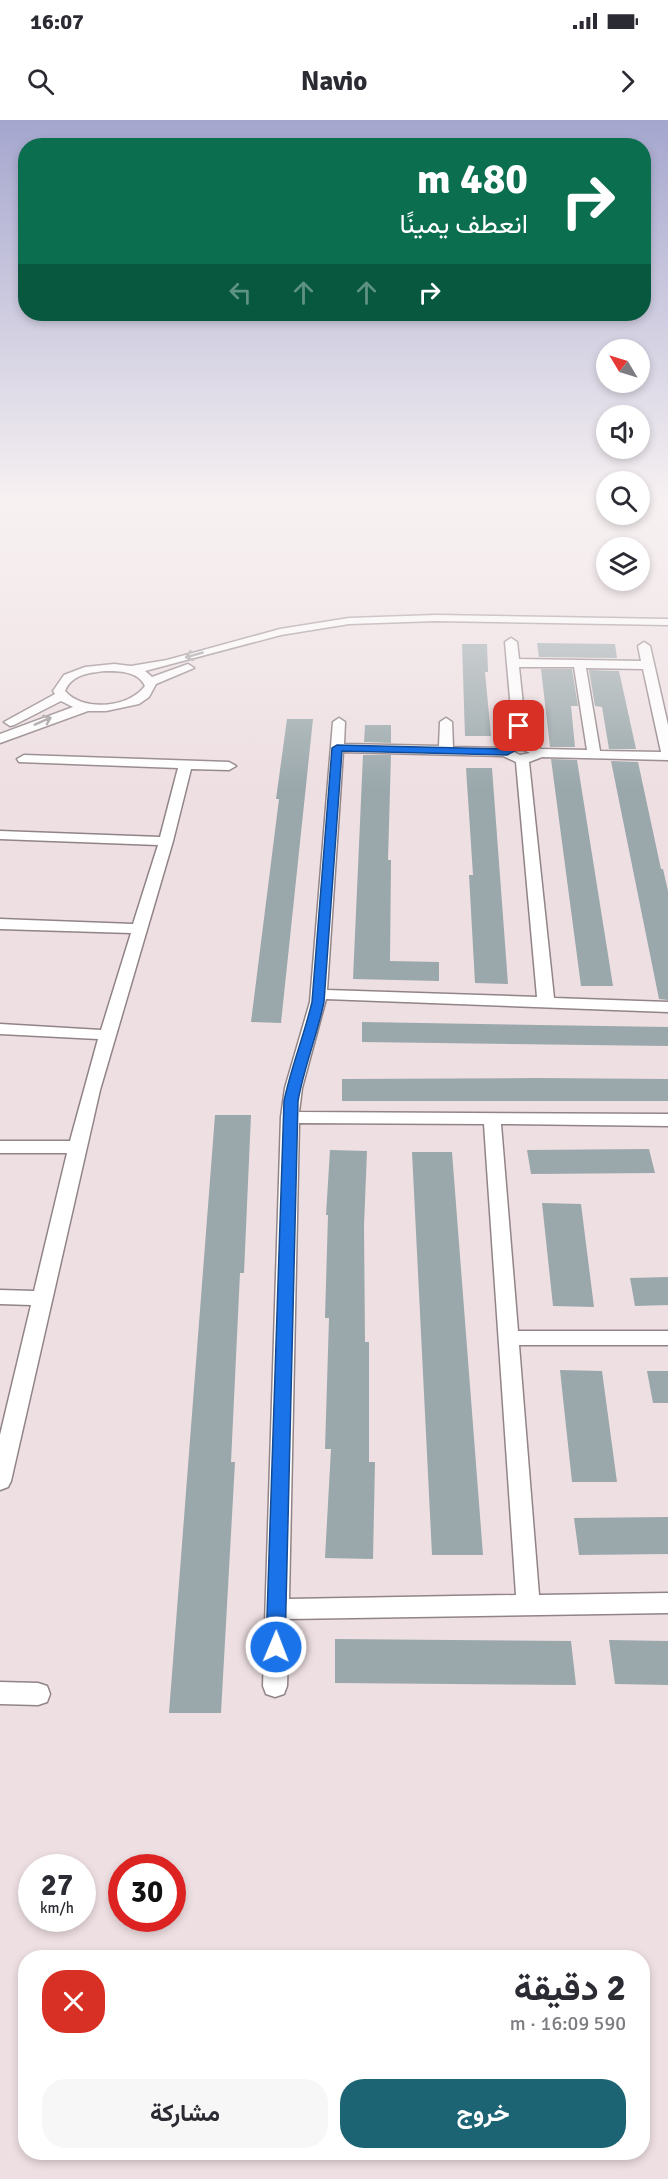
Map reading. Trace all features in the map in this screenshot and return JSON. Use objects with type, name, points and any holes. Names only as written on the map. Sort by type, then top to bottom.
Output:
[{"type":"street","points":[[61,696],[60,686],[75,674],[103,668],[130,670],[168,663],[280,632],[349,621],[436,618],[668,622]]},
{"type":"street","points":[[150,682],[265,646],[320,634],[354,630],[440,627],[668,631]]},
{"type":"street","points":[[511,642],[546,1002]]},
{"type":"street","points":[[522,752],[530,747],[537,753],[668,754],[644,646]]},
{"type":"street","points":[[513,663],[648,665]]},
{"type":"street","points":[[579,664],[594,754]]},
{"type":"street","points":[[130,670],[143,675],[150,682]]},
{"type":"street","points":[[0,739],[70,711],[87,707],[108,707],[136,700],[147,693],[150,682]]},
{"type":"street","points":[[61,696],[87,707]]},
{"type":"street","points":[[0,726],[39,709],[61,696]]},
{"type":"street","points":[[275,1686],[290,1118],[297,1070],[312,1028],[318,994],[339,722]]},
{"type":"street","points":[[446,722],[446,751]]},
{"type":"street","points":[[337,748],[507,752],[510,748],[522,752]]},
{"type":"street","points":[[24,759],[229,766]]},
{"type":"street","points":[[0,1478],[77,1147],[107,1035],[166,841],[186,764]]},
{"type":"street","points":[[0,835],[166,841]]},
{"type":"street","points":[[0,924],[140,930]]},
{"type":"street","points":[[318,994],[668,1007]]},
{"type":"street","points":[[0,1029],[107,1035]]},
{"type":"street","points":[[290,1118],[668,1120]]},
{"type":"street","points":[[492,1119],[528,1605]]},
{"type":"street","points":[[0,1146],[77,1147]]},
{"type":"street","points":[[0,1297],[43,1298]]},
{"type":"street","points":[[507,1338],[668,1338]]},
{"type":"street","points":[[276,1609],[668,1603]]},
{"type":"street","points":[[0,1693],[38,1694]]},
{"type":"building","points":[[537,643],[615,644],[617,658],[539,657]]},
{"type":"building","points":[[462,644],[487,644],[488,672],[485,672],[491,736],[465,736]]},
{"type":"building","points":[[541,669],[572,669],[578,706],[571,706],[575,747],[550,747]]},
{"type":"building","points":[[589,670],[619,671],[636,749],[609,749],[602,707],[595,706]]},
{"type":"building","points":[[287,719],[313,719],[281,1023],[251,1022],[279,799],[276,799]]},
{"type":"building","points":[[365,725],[391,725],[391,743],[364,742]]},
{"type":"building","points":[[363,755],[391,755],[388,860],[391,860],[390,961],[439,962],[439,981],[353,979]]},
{"type":"building","points":[[551,759],[577,760],[613,986],[581,986]]},
{"type":"building","points":[[611,761],[638,762],[661,869],[663,869],[668,891],[668,1000],[659,999]]},
{"type":"building","points":[[466,768],[492,768],[508,984],[475,983],[469,875],[473,875]]},
{"type":"building","points":[[362,1022],[668,1027],[668,1046],[362,1042]]},
{"type":"building","points":[[342,1079],[668,1079],[668,1101],[342,1101]]},
{"type":"building","points":[[215,1115],[251,1115],[244,1273],[240,1273],[231,1462],[235,1462],[221,1713],[169,1713]]},
{"type":"building","points":[[649,1149],[655,1173],[531,1174],[527,1150]]},
{"type":"building","points":[[330,1150],[367,1151],[364,1226],[365,1342],[369,1342],[369,1462],[375,1462],[373,1559],[325,1558],[331,1449],[325,1449],[329,1318],[325,1318],[328,1215],[326,1215]]},
{"type":"building","points":[[412,1152],[452,1152],[483,1555],[432,1555]]},
{"type":"building","points":[[542,1203],[581,1204],[594,1307],[553,1306]]},
{"type":"building","points":[[668,1277],[668,1305],[635,1306],[630,1278]]},
{"type":"building","points":[[560,1370],[602,1371],[617,1482],[572,1482]]},
{"type":"building","points":[[647,1371],[668,1371],[668,1403],[653,1403]]},
{"type":"building","points":[[668,1517],[668,1554],[579,1555],[574,1518]]},
{"type":"building","points":[[335,1639],[571,1641],[576,1685],[335,1683]]},
{"type":"building","points":[[609,1640],[668,1641],[668,1685],[615,1684]]},
{"type":"route","points":[[276,1647],[291,1101],[297,1070],[312,1028],[318,1002],[337,748],[507,752],[510,748],[521,745],[519,726]]}]
